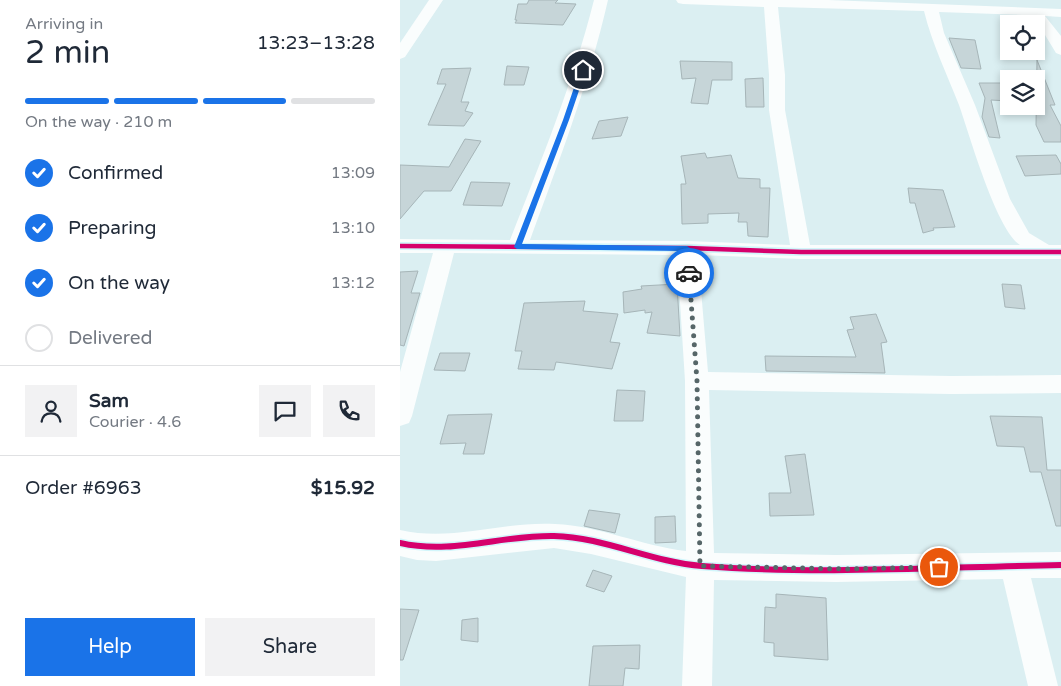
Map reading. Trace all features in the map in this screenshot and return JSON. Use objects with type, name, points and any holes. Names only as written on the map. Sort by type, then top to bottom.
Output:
[{"type":"street","points":[[400,54],[436,0]]},
{"type":"street","points":[[517,247],[566,120],[588,53],[602,0]]},
{"type":"street","points":[[683,0],[930,7],[987,4],[1026,11],[1061,13]]},
{"type":"street","points":[[771,3],[777,75],[777,110],[801,252]]},
{"type":"street","points":[[930,7],[937,33],[967,105],[1001,200],[1022,236],[1052,252]]},
{"type":"street","points":[[1026,11],[1043,21],[1052,31],[1061,50]]},
{"type":"street","points":[[400,246],[687,248],[801,252],[1052,252]]},
{"type":"street","points":[[400,416],[445,246]]},
{"type":"street","points":[[687,248],[697,381],[700,566],[697,686]]},
{"type":"street","points":[[697,381],[952,385],[1061,384]]},
{"type":"street","points":[[400,543],[409,546],[438,547],[554,536],[598,543],[644,556],[700,566],[846,569],[1061,565]]},
{"type":"street","points":[[1014,566],[1043,686]]},
{"type":"building","points":[[529,0],[558,0],[555,3],[576,4],[563,25],[515,23],[517,20],[515,20],[518,4],[527,4]]},
{"type":"building","points":[[949,38],[975,40],[981,69],[961,68]]},
{"type":"building","points":[[1037,60],[1041,70],[1037,70]]},
{"type":"building","points":[[680,61],[732,62],[732,80],[712,80],[708,104],[691,103],[696,78],[682,79]]},
{"type":"building","points":[[507,66],[529,67],[524,85],[504,85]]},
{"type":"building","points":[[471,68],[461,102],[469,102],[465,111],[473,113],[464,126],[428,125],[446,84],[437,84],[442,69]]},
{"type":"building","points":[[763,78],[764,107],[746,107],[745,79]]},
{"type":"building","points":[[1045,80],[1055,105],[1050,105],[1061,126],[1061,142],[1044,142],[1036,125],[1036,115],[1045,115]]},
{"type":"building","points":[[979,83],[1000,83],[1000,100],[991,100],[1000,138],[989,137],[982,117],[985,98]]},
{"type":"building","points":[[628,117],[621,136],[592,139],[599,121]]},
{"type":"building","points":[[465,139],[481,141],[451,191],[424,191],[400,219],[400,165],[449,167]]},
{"type":"building","points":[[705,153],[707,158],[731,155],[738,178],[760,179],[760,188],[770,188],[768,237],[748,236],[747,222],[738,222],[739,213],[708,214],[708,223],[682,224],[681,184],[686,184],[681,156]]},
{"type":"building","points":[[1056,155],[1061,164],[1061,174],[1025,176],[1016,156]]},
{"type":"building","points":[[471,182],[510,183],[502,206],[463,205]]},
{"type":"building","points":[[908,188],[943,190],[955,227],[933,228],[934,230],[923,233],[915,203],[910,203]]},
{"type":"building","points":[[418,271],[411,293],[420,293],[404,346],[400,345],[400,272]]},
{"type":"building","points":[[677,284],[680,336],[647,333],[652,312],[645,313],[645,310],[624,313],[623,292],[642,289],[641,286]]},
{"type":"building","points":[[1002,284],[1021,285],[1025,309],[1005,307]]},
{"type":"building","points":[[585,301],[583,311],[618,314],[610,342],[620,343],[612,369],[556,362],[554,370],[518,369],[522,351],[515,351],[524,303]]},
{"type":"building","points":[[876,314],[887,342],[881,343],[885,373],[766,371],[765,356],[856,357],[847,330],[854,329],[850,317]]},
{"type":"building","points":[[440,353],[470,353],[465,371],[434,370]]},
{"type":"building","points":[[617,390],[645,391],[643,421],[614,421]]},
{"type":"building","points":[[492,414],[484,454],[463,454],[466,443],[440,444],[448,415]]},
{"type":"building","points":[[990,416],[1042,417],[1047,470],[1061,470],[1061,526],[1056,526],[1041,472],[1030,472],[1024,447],[997,446]]},
{"type":"building","points":[[805,454],[814,515],[770,516],[769,493],[791,493],[785,456]]},
{"type":"building","points":[[589,510],[620,514],[615,533],[584,526]]},
{"type":"building","points":[[675,516],[676,542],[655,543],[655,517]]},
{"type":"building","points":[[593,570],[612,576],[604,592],[586,586]]},
{"type":"building","points":[[776,594],[826,598],[828,660],[774,656],[774,643],[764,642],[765,607],[776,608]]},
{"type":"building","points":[[400,609],[419,610],[403,660],[400,660]]},
{"type":"building","points":[[478,618],[478,642],[461,640],[462,620]]},
{"type":"building","points":[[640,645],[639,669],[625,668],[623,686],[589,686],[593,646]]},
{"type":"cycle path","points":[[400,246],[687,248],[801,252],[1061,252]]},
{"type":"cycle path","points":[[400,543],[417,547],[436,548],[554,536],[591,541],[683,564],[747,568],[836,569],[1061,565]]},
{"type":"way so far","points":[[689,273],[697,381],[700,566],[846,569],[939,567]]},
{"type":"route","points":[[583,70],[566,120],[517,247],[687,248],[689,273]]}]
